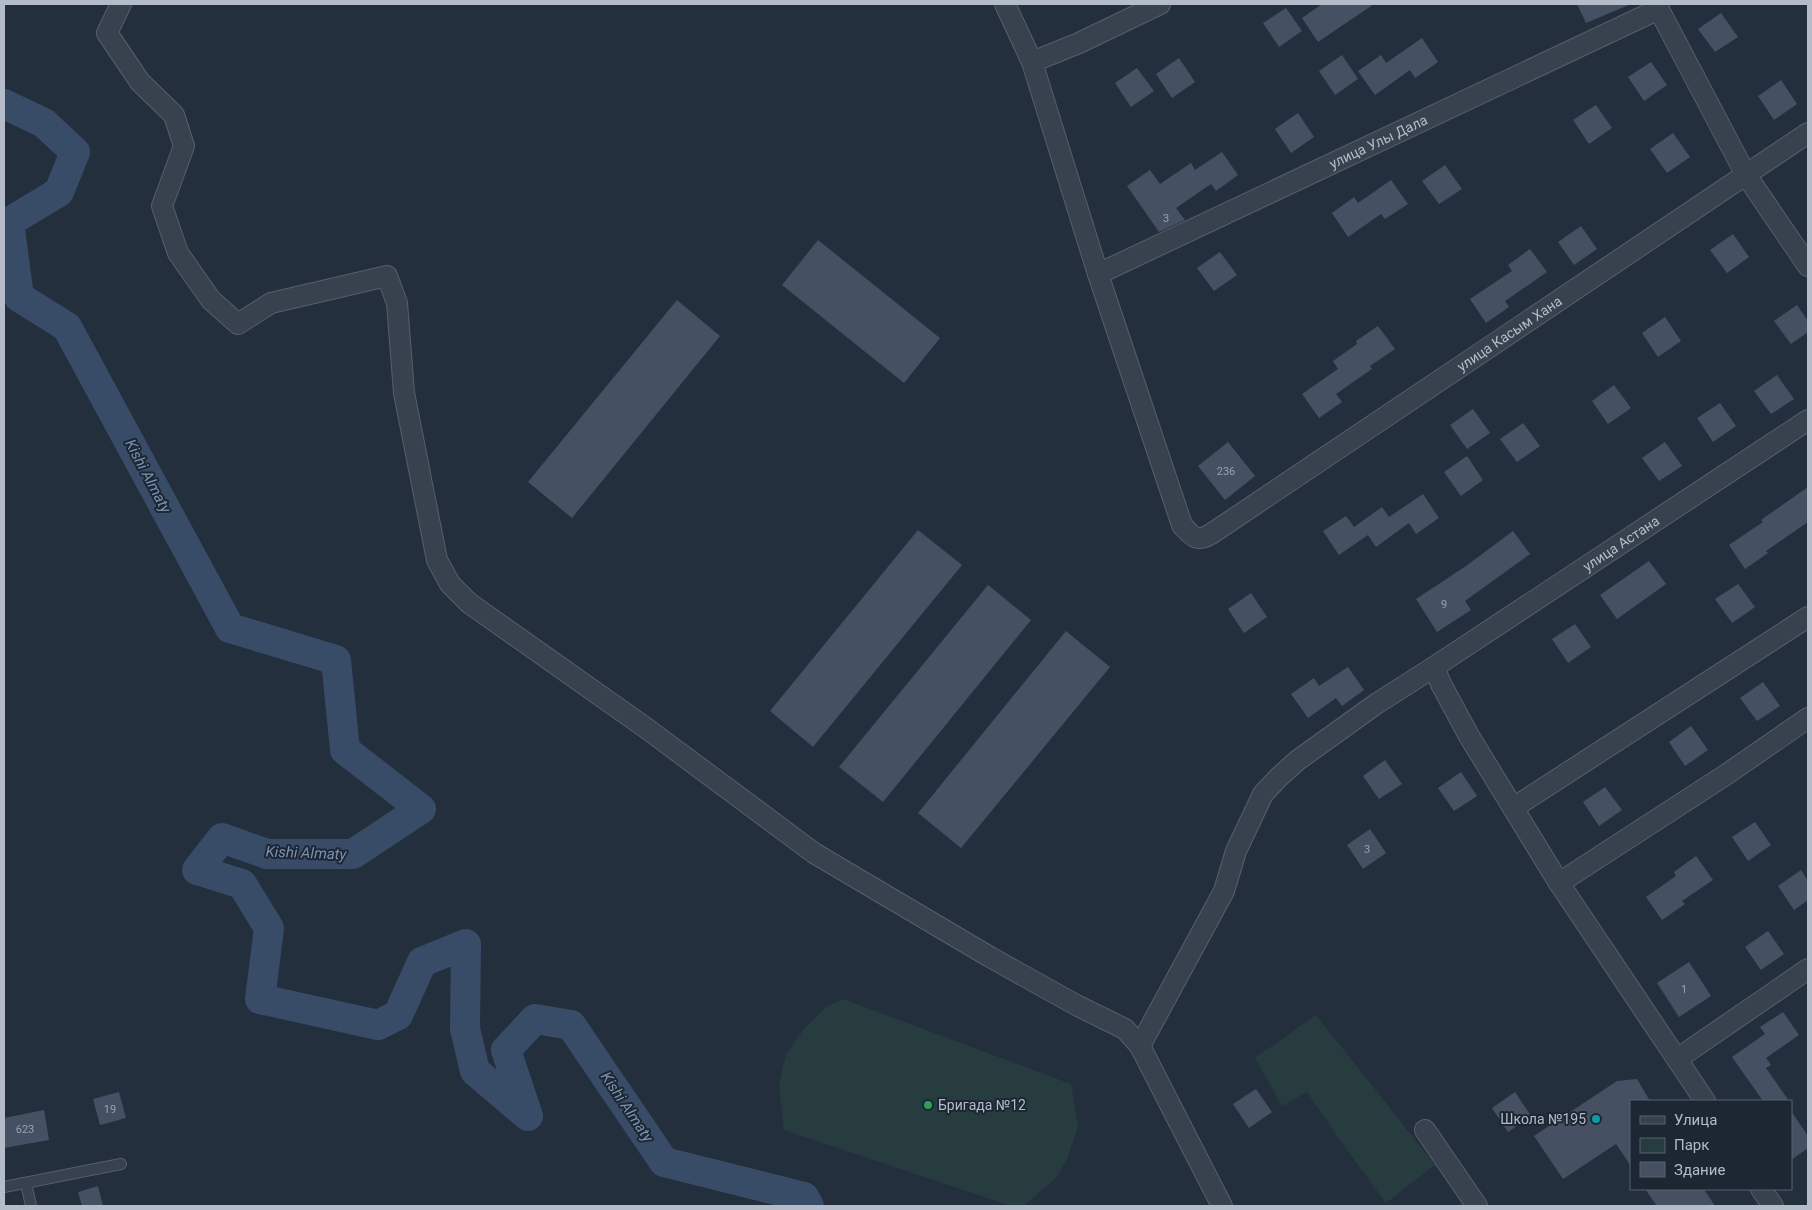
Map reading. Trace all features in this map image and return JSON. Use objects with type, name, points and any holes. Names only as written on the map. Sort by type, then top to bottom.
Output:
[{"type":"street","points":[[121,4],[107,33],[140,82],[174,115],[184,146],[162,206],[178,253],[211,300],[238,324],[271,303],[387,276],[397,302],[404,393],[437,560],[450,584],[469,603],[638,722],[814,853],[1078,1006],[1124,1029],[1140,1046],[1222,1206]]},
{"type":"street","points":[[1005,4],[1032,62],[1098,274]]},
{"type":"street","points":[[1032,62],[1079,43],[1160,4]]},
{"type":"street","points":[[1657,7],[1746,175],[1808,266]]},
{"type":"street","name":"улица Улы Дала","points":[[1098,274],[1657,7]]},
{"type":"street","name":"улица Касым Хана","points":[[1098,274],[1182,525],[1194,538],[1203,539],[1808,133]]},
{"type":"street","name":"улица Астана","points":[[1140,1046],[1224,891],[1236,851],[1263,794],[1279,777],[1298,760],[1376,704],[1808,420]]},
{"type":"street","points":[[1513,808],[1808,617]]},
{"type":"street","points":[[1434,667],[1469,736],[1559,883],[1704,1100]]},
{"type":"street","points":[[1559,883],[1727,774],[1808,718]]},
{"type":"street","points":[[1677,1059],[1808,969]]},
{"type":"street","points":[[1425,1130],[1477,1206]]},
{"type":"street","points":[[1762,1190],[1773,1206]]},
{"type":"lane","points":[[4,1187],[120,1164]]},
{"type":"lane","points":[[26,1183],[31,1206]]},
{"type":"green space","name":"Бригада №12","points":[[843,999],[1071,1084],[1078,1126],[1067,1160],[1056,1178],[1024,1206],[1011,1206],[784,1130],[779,1085],[786,1054],[804,1029],[826,1007]]},
{"type":"green space","points":[[1316,1015],[1435,1165],[1386,1203],[1307,1092],[1282,1106],[1255,1058]]},
{"type":"building","points":[[1322,4],[1374,4],[1318,42],[1302,18]]},
{"type":"building","points":[[1577,4],[1631,4],[1586,23]]},
{"type":"building","points":[[1286,8],[1302,31],[1279,47],[1263,23]]},
{"type":"building","points":[[1721,13],[1738,37],[1715,52],[1698,29]]},
{"type":"building","points":[[1422,38],[1438,62],[1415,78],[1410,70],[1375,95],[1358,71],[1381,55],[1386,63]]},
{"type":"building","points":[[1342,55],[1358,79],[1335,95],[1319,71]]},
{"type":"building","points":[[1179,58],[1195,82],[1172,98],[1156,74]]},
{"type":"building","points":[[1651,62],[1667,85],[1644,101],[1628,77]]},
{"type":"building","points":[[1137,68],[1154,91],[1131,107],[1115,83]]},
{"type":"building","points":[[1781,80],[1797,104],[1774,120],[1758,96]]},
{"type":"building","points":[[1596,105],[1612,128],[1589,144],[1573,120]]},
{"type":"building","points":[[1298,113],[1314,137],[1291,153],[1275,129]]},
{"type":"building","points":[[1673,133],[1690,157],[1667,173],[1650,149]]},
{"type":"building","points":[[1222,152],[1238,175],[1216,191],[1211,184],[1176,208],[1185,220],[1159,232],[1127,186],[1150,170],[1160,184],[1191,163],[1195,170]]},
{"type":"building","points":[[1445,165],[1462,189],[1439,204],[1422,181]]},
{"type":"building","points":[[1391,180],[1408,204],[1385,219],[1381,214],[1348,237],[1332,213],[1354,197],[1358,203]]},
{"type":"building","points":[[1581,226],[1597,249],[1574,265],[1558,242]]},
{"type":"building","points":[[1733,234],[1749,257],[1727,273],[1710,250]]},
{"type":"building","points":[[818,240],[940,338],[904,383],[782,285]]},
{"type":"building","points":[[1530,249],[1547,272],[1505,301],[1509,307],[1486,323],[1470,299],[1512,271],[1508,265]]},
{"type":"building","points":[[1220,252],[1237,275],[1214,291],[1197,268]]},
{"type":"building","points":[[677,300],[720,336],[572,518],[528,482]]},
{"type":"building","points":[[1797,305],[1808,321],[1808,332],[1791,344],[1774,321]]},
{"type":"building","points":[[1665,317],[1681,341],[1658,357],[1642,333]]},
{"type":"building","points":[[1378,326],[1395,349],[1370,366],[1372,369],[1336,394],[1342,402],[1319,418],[1302,394],[1338,369],[1333,361],[1357,344],[1356,341]]},
{"type":"building","points":[[1777,375],[1794,399],[1771,414],[1754,391]]},
{"type":"building","points":[[1614,385],[1631,408],[1608,424],[1592,401]]},
{"type":"building","points":[[1720,403],[1736,426],[1713,442],[1697,418]]},
{"type":"building","points":[[1473,409],[1490,433],[1467,449],[1450,425]]},
{"type":"building","points":[[1523,423],[1540,446],[1517,462],[1500,439]]},
{"type":"building","points":[[1228,442],[1255,476],[1225,500],[1198,466]]},
{"type":"building","points":[[1665,442],[1682,466],[1659,481],[1642,458]]},
{"type":"building","points":[[1467,456],[1483,480],[1461,496],[1444,472]]},
{"type":"building","points":[[1808,487],[1808,522],[1766,551],[1768,553],[1745,569],[1729,545],[1763,522],[1761,520]]},
{"type":"building","points":[[1423,494],[1439,518],[1416,534],[1409,523],[1376,547],[1368,535],[1339,555],[1323,531],[1346,516],[1354,527],[1382,507],[1389,517]]},
{"type":"building","points":[[918,530],[962,565],[813,747],[770,711]]},
{"type":"building","points":[[1513,531],[1530,554],[1465,601],[1471,610],[1437,632],[1416,599],[1466,566]]},
{"type":"building","points":[[1649,561],[1666,584],[1617,619],[1600,595]]},
{"type":"building","points":[[1738,584],[1755,607],[1732,623],[1715,599]]},
{"type":"building","points":[[988,585],[1031,620],[883,802],[839,767]]},
{"type":"building","points":[[1251,593],[1267,617],[1244,633],[1228,609]]},
{"type":"building","points":[[1575,624],[1591,647],[1568,663],[1552,639]]},
{"type":"building","points":[[1066,631],[1110,667],[961,848],[918,813]]},
{"type":"building","points":[[1348,667],[1364,690],[1342,706],[1336,698],[1308,718],[1291,694],[1314,678],[1319,686]]},
{"type":"building","points":[[1763,682],[1780,706],[1757,721],[1740,698]]},
{"type":"building","points":[[1691,726],[1708,750],[1685,766],[1669,742]]},
{"type":"building","points":[[1385,760],[1402,784],[1379,799],[1363,776]]},
{"type":"building","points":[[1461,772],[1477,796],[1454,811],[1438,788]]},
{"type":"building","points":[[1605,787],[1622,810],[1599,826],[1583,802]]},
{"type":"building","points":[[1755,822],[1771,845],[1748,861],[1732,837]]},
{"type":"building","points":[[1370,829],[1386,853],[1363,869],[1347,845]]},
{"type":"building","points":[[1696,856],[1713,880],[1682,901],[1685,904],[1662,920],[1646,897],[1676,876],[1674,872]]},
{"type":"building","points":[[1801,870],[1808,881],[1808,900],[1794,910],[1778,886]]},
{"type":"building","points":[[1768,931],[1784,954],[1761,970],[1745,947]]},
{"type":"building","points":[[1689,962],[1711,996],[1679,1017],[1657,983]]},
{"type":"building","points":[[1783,1012],[1799,1035],[1766,1058],[1771,1065],[1766,1068],[1788,1100],[1762,1100],[1732,1057],[1765,1034],[1760,1027]]},
{"type":"building","name":"Школа №195","points":[[1637,1079],[1649,1100],[1630,1100],[1630,1165],[1616,1144],[1563,1179],[1534,1136],[1617,1081]]},
{"type":"building","points":[[1256,1089],[1272,1112],[1249,1128],[1233,1104]]},
{"type":"building","points":[[119,1092],[126,1118],[100,1125],[93,1099]]},
{"type":"building","points":[[1515,1092],[1531,1116],[1508,1132],[1492,1108]]},
{"type":"building","points":[[44,1110],[49,1140],[4,1148],[4,1118]]},
{"type":"building","points":[[1792,1112],[1808,1136],[1808,1148],[1792,1159]]},
{"type":"building","points":[[98,1186],[103,1206],[82,1206],[78,1192]]},
{"type":"building","points":[[1646,1190],[1705,1190],[1715,1206],[1657,1206]]},
{"type":"waterway","name":"Kіshі Almaty","points":[[4,104],[44,123],[75,152],[59,192],[9,222],[19,297],[67,327],[230,628],[336,660],[345,750],[421,809],[353,854],[267,854],[222,838],[197,870],[242,884],[269,928],[260,999],[378,1025],[398,1015],[422,962],[466,944],[465,1029],[475,1071],[528,1116],[506,1050],[535,1019],[571,1025],[664,1162],[804,1197],[809,1206]]},
{"type":"place","name":"Бригада №12","points":[[928,1105]]},
{"type":"place","name":"Школа №195","points":[[1596,1119]]}]
